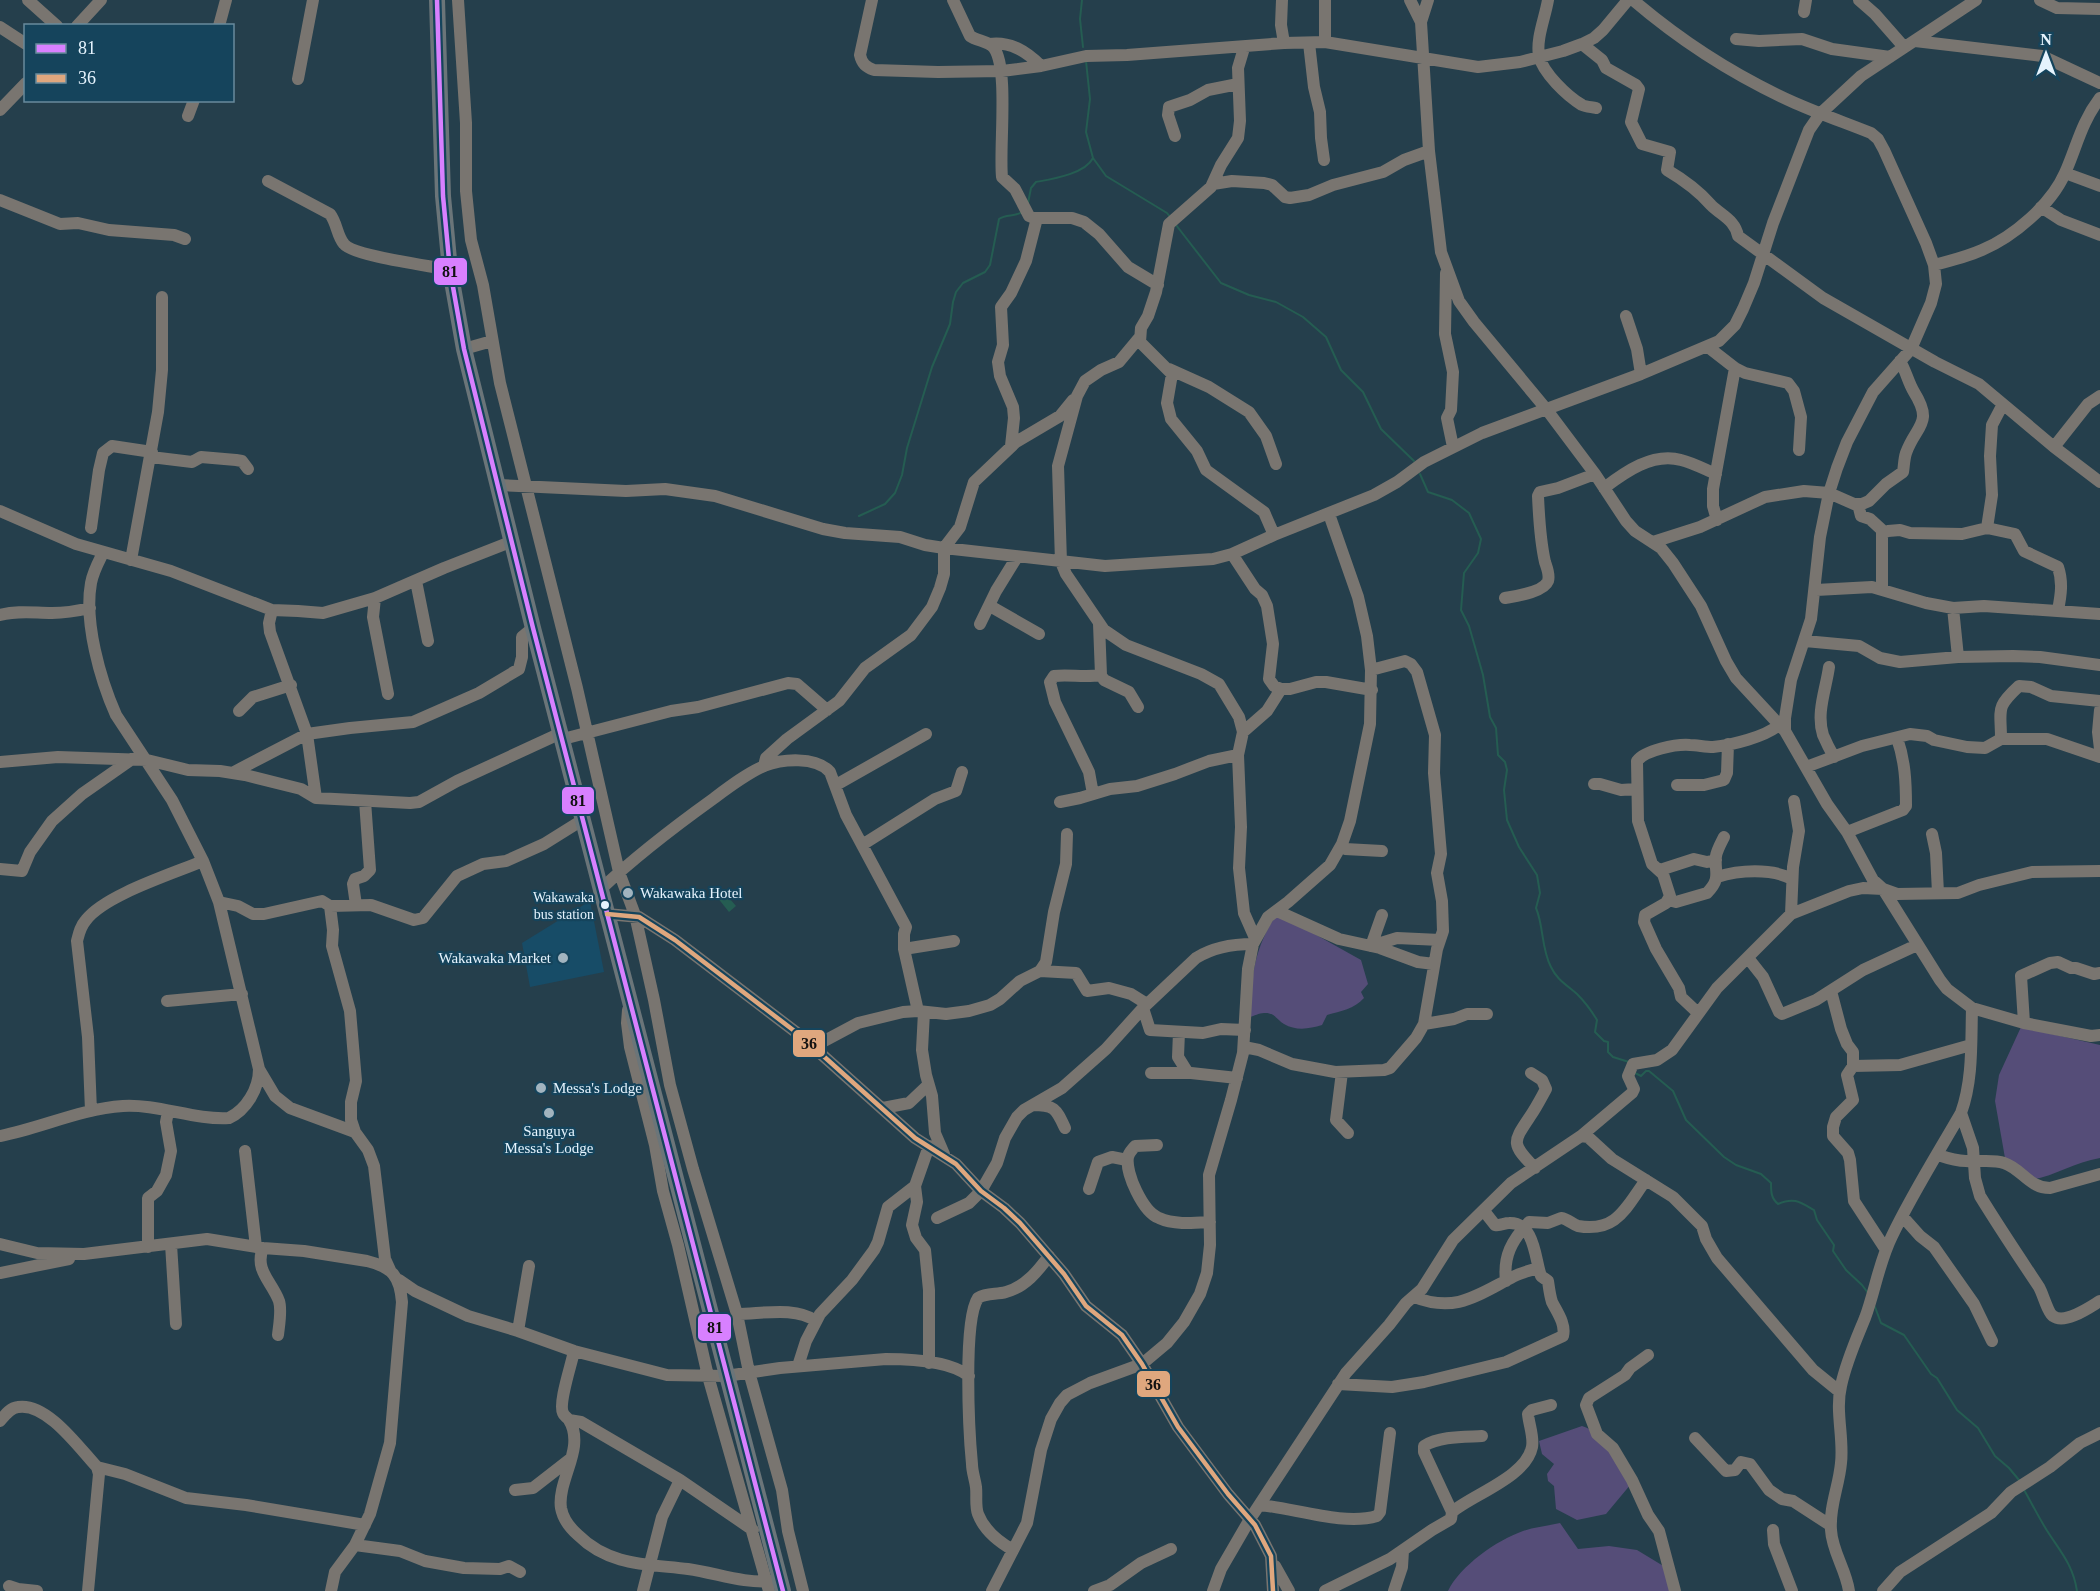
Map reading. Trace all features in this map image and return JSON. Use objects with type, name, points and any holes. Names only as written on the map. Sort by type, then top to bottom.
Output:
[{"type":"highway","points":[[437,0],[441,166],[450,270],[464,350],[533,628],[770,1539],[775,1586]]},
{"type":"street","points":[[28,0],[55,24]]},
{"type":"street","points":[[79,24],[100,0]]},
{"type":"street","points":[[220,24],[226,0]]},
{"type":"street","points":[[298,79],[313,0]]},
{"type":"street","points":[[458,0],[466,123],[466,191],[471,240],[483,285],[501,383],[575,677],[586,734],[619,872],[635,915],[670,1085],[737,1314],[749,1372],[782,1490],[788,1531],[803,1591]]},
{"type":"street","points":[[872,0],[860,56],[867,68],[938,72],[1002,71],[1041,66],[1086,56],[1325,42],[1478,67],[1539,57],[1582,44],[1603,30],[1628,0]]},
{"type":"street","points":[[953,0],[970,36],[995,49],[1002,71],[1002,177],[1015,189],[1029,216],[1072,218],[1084,222],[1099,234],[1128,267],[1158,285]]},
{"type":"street","points":[[1282,0],[1281,25],[1284,43]]},
{"type":"street","points":[[1325,42],[1326,0]]},
{"type":"street","points":[[1410,0],[1421,22]]},
{"type":"street","points":[[1428,0],[1421,22],[1429,152],[1438,238],[1446,269],[1459,300],[1470,317],[1547,410],[1626,521],[1635,531],[1653,542],[1673,563],[1696,597],[1736,678],[1782,728],[1847,832],[1873,880],[1947,988],[1972,1008],[2024,1023],[2091,1036],[2100,1035]]},
{"type":"street","points":[[1548,0],[1540,35],[1539,57],[1560,88],[1584,106],[1596,108]]},
{"type":"street","points":[[1633,0],[1666,28],[1751,81],[1820,114],[1871,133],[1878,139],[1934,265],[1936,284],[1931,303],[1911,349],[1873,392],[1847,442],[1829,493],[1820,537],[1811,620],[1791,680],[1782,728]]},
{"type":"street","points":[[1859,0],[1909,44],[2042,56],[2100,83]]},
{"type":"street","points":[[2040,0],[2057,8],[2100,9]]},
{"type":"street","points":[[498,485],[626,491],[665,489],[716,496],[823,529],[900,537],[944,548],[1061,562],[1128,566],[1214,559],[1232,554],[1374,495],[1397,482],[1424,462],[1482,434],[1708,347],[1728,334],[1735,325],[1754,283],[1773,223],[1809,130],[1820,114],[1861,76],[1968,2]]},
{"type":"street","points":[[0,27],[24,43]]},
{"type":"street","points":[[1736,39],[1759,41],[1802,39],[1832,49],[1890,57]]},
{"type":"street","points":[[989,44],[1004,43],[1015,46],[1041,66]]},
{"type":"street","points":[[1309,43],[1314,87],[1320,112],[1324,160]]},
{"type":"street","points":[[1582,44],[1602,60],[1606,68],[1639,89],[1631,122],[1642,144],[1670,152],[1667,170],[1695,188],[1712,206],[1730,219],[1738,236],[1823,298],[1911,349],[1979,384],[2100,482]]},
{"type":"street","points":[[764,766],[766,758],[787,739],[839,701],[865,668],[912,635],[932,607],[940,588],[944,574],[944,548],[960,527],[974,482],[1011,446],[1060,416],[1086,381],[1101,370],[1119,362],[1139,338],[1158,285],[1169,224],[1213,184],[1221,165],[1238,138],[1240,121],[1238,68],[1244,48]]},
{"type":"street","points":[[1175,136],[1168,115],[1169,107],[1190,100],[1208,90],[1238,84]]},
{"type":"street","points":[[0,110],[24,85]]},
{"type":"street","points":[[1934,265],[1964,258],[1984,250],[2028,220],[2041,207],[2054,193],[2065,173],[2077,138],[2090,111],[2100,98]]},
{"type":"street","points":[[188,116],[193,102]]},
{"type":"street","points":[[1213,184],[1264,183],[1272,185],[1285,197],[1290,198],[1309,195],[1333,185],[1383,172],[1404,160],[1429,152]]},
{"type":"street","points":[[2065,173],[2100,186]]},
{"type":"street","points":[[268,182],[330,214],[343,243],[349,249],[393,260],[450,270]]},
{"type":"street","points":[[0,200],[60,224],[78,223],[110,230],[174,235],[185,239]]},
{"type":"street","points":[[2041,207],[2061,220],[2100,235]]},
{"type":"street","points":[[1011,446],[1013,407],[1000,376],[998,362],[1003,345],[1001,307],[1011,293],[1026,261],[1037,218]]},
{"type":"street","points":[[1446,269],[1444,334],[1453,372],[1451,410],[1447,418],[1453,447]]},
{"type":"street","points":[[131,560],[151,454],[162,370],[162,297]]},
{"type":"street","points":[[1626,316],[1637,349],[1641,374]]},
{"type":"street","points":[[1139,338],[1143,346],[1173,374],[1167,403],[1172,419],[1197,451],[1206,470],[1264,512],[1274,535]]},
{"type":"street","points":[[464,350],[492,341]]},
{"type":"street","points":[[1708,347],[1735,368],[1756,376],[1782,381],[1792,388],[1801,417],[1799,450]]},
{"type":"street","points":[[1653,542],[1717,520],[1776,494],[1829,493],[1858,504],[1869,501],[1886,484],[1903,472],[1906,453],[1921,429],[1923,410],[1921,402],[1900,361]]},
{"type":"street","points":[[1717,520],[1713,506],[1716,474],[1735,368]]},
{"type":"street","points":[[1169,369],[1209,387],[1249,412],[1266,436],[1276,464]]},
{"type":"street","points":[[1077,396],[1058,466],[1061,562],[1066,574],[1099,624],[1110,635],[1126,645],[1201,674],[1219,684],[1239,717],[1243,732],[1238,756],[1241,898],[1254,941]]},
{"type":"street","points":[[2054,447],[2088,404],[2100,396]]},
{"type":"street","points":[[1987,528],[1992,495],[1992,425],[2003,404]]},
{"type":"street","points":[[91,528],[103,453],[112,446],[192,462],[201,457],[242,461],[248,469]]},
{"type":"street","points":[[1604,488],[1622,474],[1658,459],[1680,459],[1716,474]]},
{"type":"street","points":[[1505,598],[1523,595],[1544,587],[1548,581],[1540,543],[1538,496],[1540,492],[1594,474]]},
{"type":"street","points":[[1858,504],[1859,514],[1870,519],[1883,533],[1882,590]]},
{"type":"street","points":[[0,511],[41,530],[103,553],[171,571],[272,610],[323,613],[375,598],[513,541]]},
{"type":"street","points":[[992,1591],[1027,1523],[1041,1450],[1051,1419],[1060,1403],[1067,1395],[1090,1383],[1142,1364],[1167,1343],[1179,1329],[1200,1294],[1208,1274],[1209,1174],[1244,1047],[1248,969],[1254,941],[1268,917],[1330,865],[1342,844],[1350,820],[1369,732],[1372,690],[1367,636],[1358,597],[1329,514]]},
{"type":"street","points":[[1883,533],[1900,530],[1910,533],[1962,534],[1987,528],[2015,534],[2024,551],[2058,567],[2062,578],[2058,610]]},
{"type":"street","points":[[0,1136],[90,1111],[132,1106],[229,1118],[243,1109],[259,1078],[242,994],[219,902],[172,800],[116,715],[110,700],[94,638],[90,608],[93,575],[103,553]]},
{"type":"street","points":[[1232,554],[1255,589],[1262,595],[1267,606],[1273,644],[1269,679],[1274,686],[1290,689],[1316,682],[1326,682],[1372,690]]},
{"type":"street","points":[[980,624],[996,591],[1017,557]]},
{"type":"street","points":[[416,581],[428,641]]},
{"type":"street","points":[[1816,590],[1860,586],[1953,608],[1984,606],[2100,614]]},
{"type":"street","points":[[375,598],[373,617],[388,694]]},
{"type":"street","points":[[990,606],[1039,634]]},
{"type":"street","points":[[0,615],[14,611],[52,613],[90,608]]},
{"type":"street","points":[[1953,608],[1958,657]]},
{"type":"street","points":[[272,610],[269,623],[270,632],[307,734],[316,798]]},
{"type":"street","points":[[1099,624],[1101,675],[1104,680],[1129,692],[1138,707]]},
{"type":"street","points":[[234,772],[307,734],[413,722],[462,702],[504,680],[519,669],[522,657],[522,637],[533,628]]},
{"type":"street","points":[[1805,640],[1859,646],[1880,658],[1900,662],[1958,657],[2040,657],[2100,665]]},
{"type":"street","points":[[1244,1047],[1259,1050],[1292,1064],[1342,1072],[1384,1070],[1390,1068],[1416,1038],[1424,1024],[1434,964],[1443,931],[1437,873],[1441,854],[1434,773],[1435,735],[1417,672],[1411,664],[1405,661],[1371,670]]},
{"type":"street","points":[[1829,667],[1820,719],[1823,734],[1834,757]]},
{"type":"street","points":[[1093,794],[1089,772],[1055,702],[1050,682],[1054,676],[1060,675],[1083,678],[1101,675]]},
{"type":"street","points":[[0,762],[58,757],[147,760],[188,770],[234,772],[301,789],[316,798],[398,804],[419,802],[458,781],[562,736],[586,734],[788,682],[797,684],[827,710]]},
{"type":"street","points":[[240,711],[253,697],[291,685]]},
{"type":"street","points":[[2001,739],[2000,713],[2003,701],[2019,686],[2031,687],[2051,696],[2100,701]]},
{"type":"street","points":[[1243,732],[1267,711],[1281,689]]},
{"type":"street","points":[[2100,710],[2098,732],[2100,749]]},
{"type":"street","points":[[1669,900],[1664,874],[1652,864],[1638,821],[1637,761],[1641,756],[1674,745],[1712,747],[1782,728]]},
{"type":"street","points":[[836,785],[926,734]]},
{"type":"street","points":[[1806,768],[1862,746],[1903,735],[1919,735],[1967,747],[1985,748],[2001,739],[2047,739],[2100,757]]},
{"type":"street","points":[[1847,832],[1903,810],[1906,806],[1906,775],[1903,754],[1897,738]]},
{"type":"street","points":[[1677,785],[1704,785],[1724,780],[1727,773],[1728,744]]},
{"type":"street","points":[[1060,802],[1110,789],[1137,786],[1209,761],[1238,756]]},
{"type":"street","points":[[0,869],[22,871],[30,852],[52,821],[82,794],[132,759]]},
{"type":"street","points":[[601,889],[619,872],[703,806],[764,766],[792,761],[818,763],[825,766],[836,785],[846,815],[906,927],[904,949],[921,1011],[922,1050],[932,1096],[935,1133],[945,1156]]},
{"type":"street","points":[[862,845],[935,799],[956,791],[962,772]]},
{"type":"street","points":[[1594,784],[1621,790],[1636,789]]},
{"type":"street","points":[[356,905],[353,884],[355,879],[364,876],[370,870],[365,801]]},
{"type":"street","points":[[1791,914],[1792,879],[1799,831],[1794,801]]},
{"type":"street","points":[[219,902],[238,906],[254,914],[264,914],[322,901],[330,906],[371,905],[418,921],[423,918],[457,876],[483,864],[506,861],[544,844],[584,819]]},
{"type":"street","points":[[1040,971],[1046,962],[1054,912],[1066,864],[1067,834]]},
{"type":"street","points":[[1932,834],[1936,853],[1938,893]]},
{"type":"street","points":[[1698,1013],[1681,997],[1679,988],[1656,949],[1644,922],[1645,915],[1669,900],[1676,902],[1707,893],[1717,877],[1716,853],[1724,837]]},
{"type":"street","points":[[1342,844],[1345,849],[1382,851]]},
{"type":"street","points":[[1660,870],[1695,859],[1707,862],[1716,860]]},
{"type":"street","points":[[90,1111],[88,1037],[77,941],[80,929],[86,919],[111,899],[202,861]]},
{"type":"street","points":[[1213,1591],[1221,1569],[1250,1519],[1338,1384],[1401,1309],[1422,1289],[1453,1240],[1511,1183],[1581,1136],[1632,1093],[1634,1089],[1628,1077],[1633,1064],[1657,1060],[1672,1050],[1717,988],[1791,914],[1849,891],[1872,888],[1898,894],[1958,893],[1979,885],[2032,872],[2100,871]]},
{"type":"street","points":[[1717,877],[1740,872],[1779,874],[1792,879]]},
{"type":"street","points":[[330,906],[335,960],[350,1011],[356,1081],[351,1102],[351,1120],[374,1166],[385,1258],[390,1270],[399,1280],[415,1291],[457,1312],[574,1351],[667,1375],[726,1376],[867,1359],[902,1359],[956,1368],[969,1376]]},
{"type":"street","points":[[1277,911],[1339,939],[1365,946],[1396,938],[1440,940]]},
{"type":"street","points":[[607,914],[635,915],[675,940],[813,1047],[915,1138],[945,1156],[981,1191],[1004,1208],[1049,1256],[1086,1306],[1122,1335],[1142,1364],[1178,1426],[1228,1494],[1250,1519],[1289,1591]]},
{"type":"street","points":[[1371,946],[1382,915]]},
{"type":"street","points":[[904,949],[954,941]]},
{"type":"street","points":[[938,1218],[969,1203],[981,1191],[997,1163],[1005,1138],[1017,1117],[1062,1088],[1106,1049],[1145,1006],[1203,954],[1254,941]]},
{"type":"street","points":[[1748,958],[1763,977],[1782,1014],[1816,1000],[1863,970],[1917,945]]},
{"type":"street","points":[[1371,946],[1406,958],[1434,964]]},
{"type":"street","points":[[2024,1023],[2021,976],[2050,963],[2058,962],[2071,968],[2094,974],[2100,973]]},
{"type":"street","points":[[813,1047],[858,1023],[903,1012],[921,1011],[946,1014],[990,1005],[1020,981],[1040,971],[1073,972],[1078,975],[1087,992],[1109,988],[1131,993],[1145,1006],[1150,1030],[1203,1033],[1228,1028],[1245,1030]]},
{"type":"street","points":[[1831,991],[1846,1044],[1853,1052],[1853,1066],[1847,1075],[1853,1100],[1836,1117],[1833,1136],[1848,1153],[1854,1201],[1886,1250]]},
{"type":"street","points":[[166,1001],[242,994]]},
{"type":"street","points":[[629,994],[627,1023],[630,1047],[708,1376],[752,1530],[775,1586]]},
{"type":"street","points":[[1849,1591],[1830,1525],[1842,1461],[1840,1392],[1848,1360],[1869,1306],[1886,1250],[1961,1113],[1969,1080],[1972,1008]]},
{"type":"street","points":[[1424,1024],[1454,1019],[1467,1014],[1487,1014]]},
{"type":"street","points":[[1179,1032],[1178,1057],[1188,1073]]},
{"type":"street","points":[[1853,1066],[1900,1065],[1971,1045]]},
{"type":"street","points":[[259,1069],[282,1103],[355,1132]]},
{"type":"street","points":[[1342,1072],[1336,1120],[1348,1133]]},
{"type":"street","points":[[1151,1073],[1188,1073],[1237,1078]]},
{"type":"street","points":[[1531,1073],[1542,1080],[1546,1089],[1516,1139],[1521,1151],[1535,1168]]},
{"type":"street","points":[[883,1108],[909,1103],[928,1085]]},
{"type":"street","points":[[1032,1106],[1051,1106],[1057,1112],[1065,1128]]},
{"type":"street","points":[[148,1247],[148,1198],[157,1191],[166,1175],[171,1151],[166,1122],[168,1112]]},
{"type":"street","points":[[1961,1113],[1973,1148],[1975,1178],[1980,1196],[2043,1294],[2050,1314],[2053,1317],[2069,1317],[2100,1301]]},
{"type":"street","points":[[1581,1136],[1588,1137],[1612,1159],[1672,1197],[1698,1221],[1717,1258],[1813,1370],[1840,1392]]},
{"type":"street","points":[[1157,1145],[1135,1146],[1129,1152],[1127,1160],[1129,1171],[1142,1202],[1154,1215],[1173,1222],[1210,1222]]},
{"type":"street","points":[[929,1146],[915,1186],[917,1202],[912,1225],[916,1238],[925,1250],[929,1290],[929,1363]]},
{"type":"street","points":[[245,1151],[260,1247],[260,1262],[279,1302],[278,1335]]},
{"type":"street","points":[[1938,1155],[1957,1161],[2008,1164],[2041,1188],[2050,1188],[2100,1174]]},
{"type":"street","points":[[1089,1189],[1098,1162],[1112,1157],[1127,1160]]},
{"type":"street","points":[[1506,1281],[1505,1258],[1510,1246],[1529,1222],[1548,1223],[1561,1218],[1576,1225],[1604,1227],[1622,1214],[1646,1180]]},
{"type":"street","points":[[798,1366],[816,1321],[825,1307],[852,1280],[874,1250],[888,1207],[915,1186]]},
{"type":"street","points":[[1338,1384],[1392,1387],[1424,1382],[1506,1362],[1563,1336],[1564,1328],[1553,1304],[1548,1281],[1541,1276],[1538,1268],[1532,1240],[1523,1228],[1508,1222],[1496,1225],[1484,1211]]},
{"type":"street","points":[[1903,1217],[1920,1236],[1934,1247],[1974,1304],[1992,1341]]},
{"type":"street","points":[[0,1273],[84,1254],[207,1239],[367,1261],[390,1270]]},
{"type":"street","points":[[0,1244],[37,1253],[84,1254]]},
{"type":"street","points":[[171,1244],[176,1324]]},
{"type":"street","points":[[1013,1550],[1001,1544],[977,1512],[972,1467],[969,1376],[972,1316],[978,1298],[1014,1289],[1027,1281],[1049,1256]]},
{"type":"street","points":[[518,1331],[529,1266]]},
{"type":"street","points":[[1414,1297],[1441,1304],[1468,1301],[1506,1281],[1538,1268]]},
{"type":"street","points":[[331,1591],[335,1572],[355,1545],[365,1526],[390,1443],[402,1302],[399,1280]]},
{"type":"street","points":[[737,1314],[790,1313],[809,1316],[816,1321]]},
{"type":"street","points":[[574,1351],[562,1404],[563,1413],[569,1420],[574,1436],[573,1452],[569,1460],[561,1499],[561,1509],[570,1528],[585,1543],[626,1562],[690,1569],[775,1586]]},
{"type":"street","points":[[1648,1355],[1630,1368],[1625,1375],[1588,1398],[1586,1405],[1597,1434],[1613,1449],[1659,1531],[1675,1591]]},
{"type":"street","points":[[1452,1512],[1500,1482],[1525,1462],[1533,1445],[1528,1414],[1532,1410],[1551,1405]]},
{"type":"street","points":[[0,1421],[11,1410],[19,1406],[41,1413],[69,1436],[97,1467],[99,1474],[88,1591]]},
{"type":"street","points":[[569,1420],[581,1422],[680,1480],[752,1530],[770,1539]]},
{"type":"street","points":[[1260,1505],[1313,1516],[1358,1518],[1377,1516],[1380,1512],[1390,1433]]},
{"type":"street","points":[[1883,1591],[1900,1572],[1991,1513],[2007,1496],[2080,1443],[2100,1433]]},
{"type":"street","points":[[1325,1591],[1403,1551],[1451,1519],[1452,1512],[1424,1452],[1424,1446],[1452,1438],[1482,1436]]},
{"type":"street","points":[[1695,1438],[1726,1471],[1735,1470],[1741,1462],[1750,1464],[1761,1480],[1782,1500],[1793,1501],[1830,1525]]},
{"type":"street","points":[[515,1490],[533,1488],[569,1460]]},
{"type":"street","points":[[97,1467],[125,1474],[186,1498],[246,1505],[365,1526]]},
{"type":"street","points":[[643,1591],[662,1517],[680,1480]]},
{"type":"street","points":[[1773,1530],[1774,1544],[1792,1591]]},
{"type":"street","points":[[355,1545],[400,1551],[425,1561],[464,1568],[500,1569],[509,1566],[520,1572]]},
{"type":"street","points":[[1094,1591],[1110,1585],[1142,1563],[1171,1549]]},
{"type":"street","points":[[1394,1591],[1402,1567],[1403,1551]]},
{"type":"street","points":[[1271,1556],[1273,1591]]},
{"type":"street","points":[[9,1586],[37,1591]]},
{"type":"shaded area","points":[[724,892],[736,906],[729,912],[717,897]]},
{"type":"shaded area","name":"Wakawaka Market","points":[[590,901],[604,972],[530,987],[522,943]]},
{"type":"shaded area","points":[[1276,915],[1361,960],[1368,984],[1361,992],[1364,998],[1352,1007],[1327,1015],[1322,1025],[1312,1028],[1289,1026],[1267,1013],[1250,1017],[1251,989],[1258,952]]},
{"type":"shaded area","points":[[2021,1027],[2100,1045],[2100,1158],[2031,1180],[2005,1158],[1995,1101],[1999,1075]]},
{"type":"shaded area","points":[[1582,1426],[1590,1429],[1604,1442],[1631,1484],[1606,1514],[1577,1520],[1556,1509],[1554,1486],[1548,1481],[1547,1474],[1554,1464],[1542,1454],[1539,1441]]},
{"type":"shaded area","points":[[1560,1523],[1578,1549],[1609,1546],[1637,1550],[1665,1567],[1672,1591],[1448,1591],[1461,1572],[1491,1547],[1527,1530]]},
{"type":"waterway","points":[[1082,0],[1080,19],[1083,47]]},
{"type":"waterway","points":[[1086,61],[1090,99],[1086,132],[1093,158],[1106,176],[1167,213],[1171,218]]},
{"type":"waterway","points":[[1028,203],[1031,188],[1036,182],[1076,172],[1089,164],[1093,158]]},
{"type":"waterway","points":[[859,516],[885,504],[895,493],[932,367],[950,324],[956,292],[963,283],[985,272],[990,265],[999,219],[1022,212]]},
{"type":"waterway","points":[[1176,225],[1221,283],[1249,295],[1276,302],[1303,317],[1326,337],[1341,370],[1363,392],[1381,429],[1414,461]]},
{"type":"waterway","points":[[1420,474],[1428,492],[1452,500],[1469,513],[1481,539],[1478,553],[1464,573],[1461,610],[1469,626],[1483,675],[1490,717],[1496,728],[1498,755],[1505,762],[1507,770],[1504,790],[1507,820],[1519,847],[1537,875],[1540,893],[1536,908],[1548,960],[1556,975],[1577,994],[1597,1020],[1595,1032],[1608,1042],[1608,1052],[1613,1057],[1629,1062]]},
{"type":"waterway","points":[[1635,1073],[1641,1076],[1649,1071],[1673,1091],[1686,1120],[1724,1157],[1736,1165],[1761,1174],[1771,1183],[1772,1195],[1778,1204],[1797,1201],[1814,1210],[1817,1220],[1834,1245],[1833,1251],[1846,1270],[1868,1293]]},
{"type":"waterway","points":[[1875,1307],[1881,1323],[1904,1335],[1931,1374],[1937,1378],[1957,1410],[1978,1428],[1995,1456],[2019,1480]]},
{"type":"waterway","points":[[2023,1488],[2069,1565],[2077,1591]]},
{"type":"transit line","name":"81","points":[[437,0],[443,196],[450,270],[464,349],[533,628],[783,1591]]},
{"type":"transit line","name":"36","points":[[607,914],[639,917],[675,940],[801,1036],[915,1138],[956,1164],[981,1191],[1020,1223],[1064,1274],[1086,1306],[1122,1335],[1142,1364],[1178,1427],[1228,1494],[1255,1525],[1271,1556],[1273,1591]]},
{"type":"place","name":"Wakawaka Hotel","points":[[628,893]]},
{"type":"place","name":"Wakawaka bus station","points":[[605,905]]},
{"type":"place","name":"Wakawaka Market","points":[[563,958]]},
{"type":"place","name":"Messa's Lodge","points":[[541,1088]]},
{"type":"place","name":"Sanguya Messa's Lodge","points":[[549,1113]]}]
